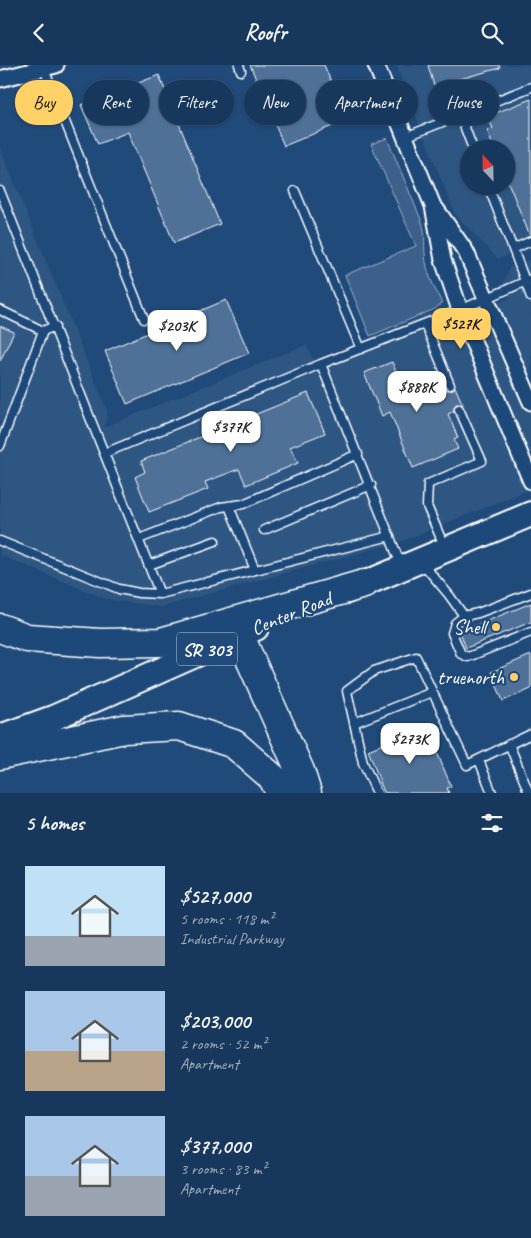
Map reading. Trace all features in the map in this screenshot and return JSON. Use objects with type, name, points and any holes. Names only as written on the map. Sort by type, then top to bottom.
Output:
[{"type":"highway","points":[[0,628],[27,637],[100,643],[161,642],[364,584]]},
{"type":"highway","points":[[240,634],[300,771],[307,793]]},
{"type":"highway","points":[[0,754],[124,729],[179,726],[234,744],[273,778],[280,793]]},
{"type":"main road","name":"Center Road","points":[[0,737],[53,717],[240,634],[531,514]]},
{"type":"main road","name":"Center Road","points":[[0,754],[32,734],[53,717]]},
{"type":"street","points":[[376,65],[433,206],[443,259],[460,310],[531,481]]},
{"type":"street","points":[[0,79],[50,67]]},
{"type":"street","points":[[433,206],[466,252],[531,402]]},
{"type":"lane","points":[[50,67],[144,319]]},
{"type":"lane","points":[[499,100],[531,87]]},
{"type":"lane","points":[[405,137],[435,125]]},
{"type":"lane","points":[[464,125],[470,140]]},
{"type":"lane","points":[[0,191],[160,593]]},
{"type":"lane","points":[[295,191],[360,349]]},
{"type":"lane","points":[[492,195],[513,249],[528,280],[531,297]]},
{"type":"lane","points":[[513,249],[531,241]]},
{"type":"lane","points":[[105,453],[460,310],[528,280]]},
{"type":"lane","points":[[0,310],[43,331]]},
{"type":"lane","points":[[425,324],[450,385]]},
{"type":"lane","points":[[0,447],[43,331],[55,326]]},
{"type":"lane","points":[[322,364],[390,535],[411,564],[449,595],[464,616]]},
{"type":"lane","points":[[446,550],[427,506],[428,484],[482,461],[459,409]]},
{"type":"lane","points":[[139,539],[221,507],[244,504],[358,454]]},
{"type":"lane","points":[[264,530],[371,485]]},
{"type":"lane","points":[[229,505],[255,570]]},
{"type":"lane","points":[[0,541],[119,589],[139,593],[160,593],[390,535]]},
{"type":"lane","points":[[149,565],[215,541]]},
{"type":"lane","points":[[531,593],[478,613],[464,616],[455,623],[452,633],[461,654],[468,657],[531,632]]},
{"type":"lane","points":[[377,793],[363,763],[347,691],[374,671],[416,657],[467,765],[531,734]]},
{"type":"lane","points":[[354,723],[432,691]]},
{"type":"lane","points":[[509,744],[529,793]]},
{"type":"lane","points":[[479,760],[492,793]]},
{"type":"shaded area","points":[[396,65],[531,65],[531,246],[498,259],[455,214],[418,121],[418,80],[402,80]]},
{"type":"shaded area","points":[[387,138],[422,222],[427,267],[442,303],[435,309],[370,336],[345,275],[416,246],[371,144]]},
{"type":"shaded area","points":[[0,148],[108,413],[104,427],[306,345],[315,362],[445,307],[451,322],[510,298],[503,282],[510,267],[531,259],[531,489],[402,541],[161,607],[106,599],[0,555]]},
{"type":"building","points":[[250,65],[324,65],[330,80],[316,80],[316,125],[335,125],[284,146],[275,125],[306,125],[306,80],[256,80]]},
{"type":"building","points":[[428,65],[499,65],[500,68],[456,80],[432,80]]},
{"type":"building","points":[[159,75],[161,80],[159,80],[159,125],[179,125],[220,224],[174,243],[128,132],[98,144],[90,125],[149,125],[149,80],[146,80]]},
{"type":"building","points":[[531,99],[530,236],[513,195],[515,195],[515,140],[491,140],[487,130],[493,129],[491,125],[499,125],[499,112]]},
{"type":"building","points":[[226,300],[249,353],[127,404],[105,351]]},
{"type":"building","points":[[0,326],[14,332],[0,361]]},
{"type":"building","points":[[392,362],[402,387],[432,375],[438,390],[445,387],[447,390],[452,390],[455,387],[463,405],[456,404],[454,411],[448,414],[458,438],[454,440],[458,449],[413,468],[390,412],[382,416],[364,373]]},
{"type":"building","points":[[308,393],[325,433],[290,447],[298,463],[246,485],[239,469],[205,482],[208,489],[149,512],[135,477],[145,472],[141,461]]},
{"type":"building","name":"Shell","points":[[531,603],[531,622],[466,648],[460,632]]},
{"type":"building","points":[[531,655],[531,689],[503,701],[491,672]]},
{"type":"building","points":[[426,726],[451,786],[447,788],[449,793],[384,792],[368,750]]},
{"type":"place","name":"Shell","points":[[496,627]]},
{"type":"place","name":"truenorth","points":[[514,677]]}]
